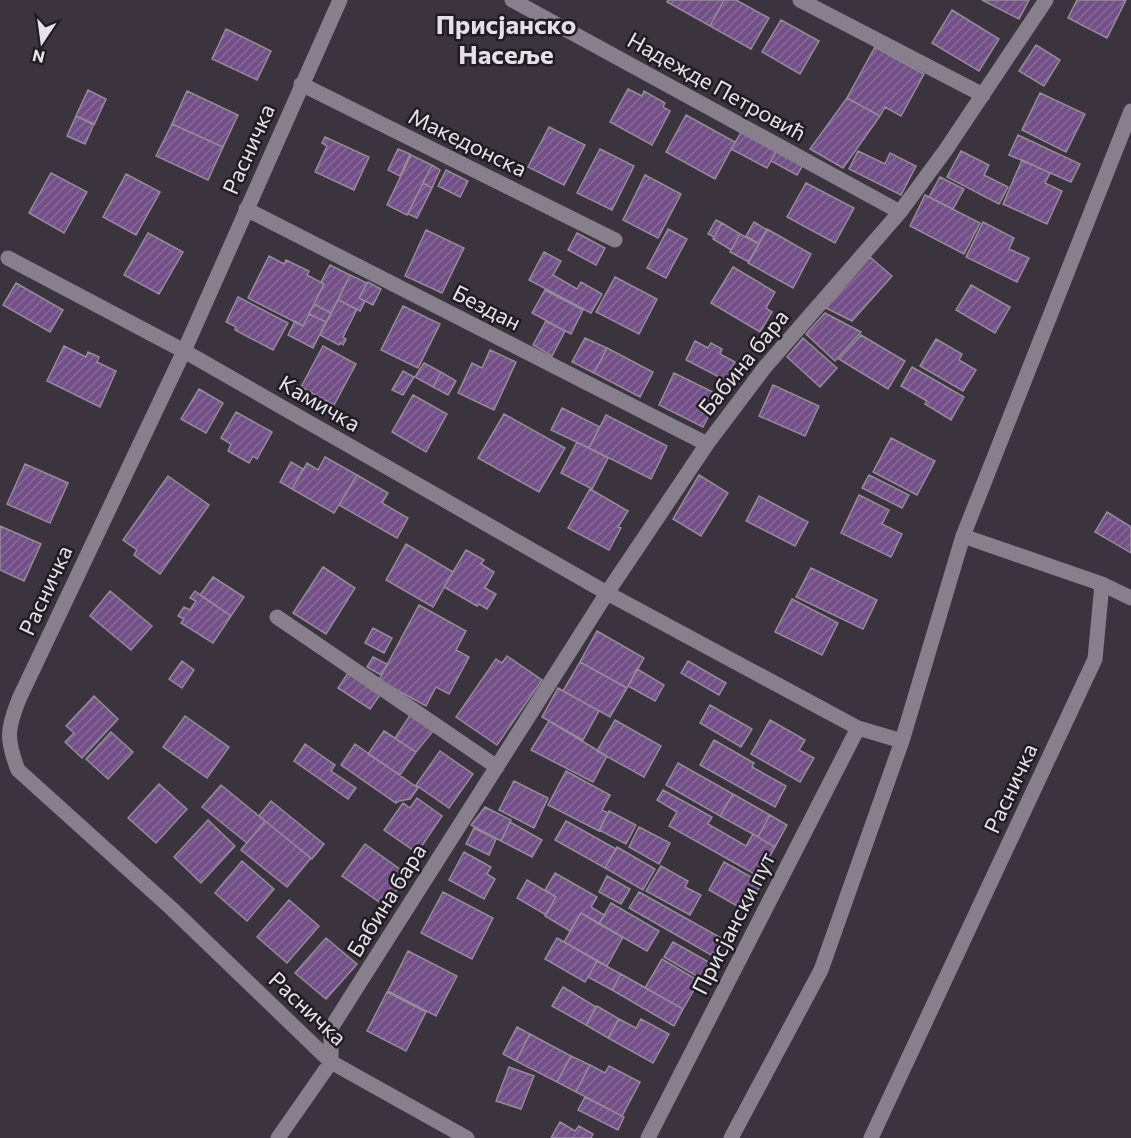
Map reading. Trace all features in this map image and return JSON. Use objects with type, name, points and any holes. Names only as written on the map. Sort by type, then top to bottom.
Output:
[{"type":"street","name":"Расничка","points":[[340,0],[184,351],[19,699],[9,724],[10,749],[18,770],[171,908],[331,1062],[467,1138]]},
{"type":"street","name":"Надежде Петровић","points":[[512,0],[900,212]]},
{"type":"street","points":[[800,0],[983,95]]},
{"type":"street","name":"Бабина бара","points":[[331,1062],[331,1029],[607,593],[707,444],[765,367],[900,212],[945,151],[1046,0]]},
{"type":"street","name":"Македонска","points":[[302,84],[615,240]]},
{"type":"street","points":[[731,1138],[821,970],[902,741],[963,536],[1131,111]]},
{"type":"street","name":"Бездан","points":[[246,209],[707,444]]},
{"type":"street","name":"Камичка","points":[[8,258],[184,351],[607,593],[858,728],[902,741]]},
{"type":"street","points":[[963,536],[1102,584],[1131,598]]},
{"type":"street","name":"Расничка","points":[[871,1138],[1095,659],[1102,584]]},
{"type":"street","points":[[277,617],[497,767]]},
{"type":"street","name":"Присјански пут","points":[[648,1138],[858,728]]},
{"type":"street","points":[[279,1138],[331,1062]]},
{"type":"building","points":[[668,0],[724,0],[710,26],[667,2]]},
{"type":"building","points":[[724,0],[736,0],[769,18],[751,49],[710,26]]},
{"type":"building","points":[[982,0],[1029,0],[1019,19]]},
{"type":"building","points":[[1077,0],[1126,0],[1107,38],[1068,18]]},
{"type":"building","points":[[952,10],[999,39],[979,71],[932,43]]},
{"type":"building","points":[[781,20],[819,41],[800,74],[762,52]]},
{"type":"building","points":[[226,29],[271,51],[257,80],[212,59]]},
{"type":"building","points":[[1036,45],[1060,60],[1044,86],[1019,71]]},
{"type":"building","points":[[875,47],[924,74],[901,116],[885,107],[880,116],[847,98]]},
{"type":"building","points":[[628,89],[642,96],[644,91],[665,103],[663,107],[670,111],[652,145],[610,122]]},
{"type":"building","points":[[88,90],[106,99],[94,125],[76,116]]},
{"type":"building","points":[[187,91],[238,115],[223,147],[172,124]]},
{"type":"building","points":[[1040,93],[1085,114],[1066,152],[1022,130]]},
{"type":"building","points":[[847,98],[880,116],[843,168],[810,149]]},
{"type":"building","points":[[686,115],[735,142],[715,179],[666,152]]},
{"type":"building","points":[[76,116],[94,124],[85,144],[67,136]]},
{"type":"building","points":[[172,124],[223,147],[208,180],[156,156]]},
{"type":"building","points":[[549,127],[585,145],[564,185],[528,167]]},
{"type":"building","points":[[742,131],[777,150],[767,168],[731,149]]},
{"type":"building","points":[[1018,135],[1080,164],[1071,182],[1009,155]]},
{"type":"building","points":[[325,137],[369,157],[354,190],[315,172],[327,146],[322,143]]},
{"type":"building","points":[[398,149],[410,154],[400,176],[388,170]]},
{"type":"building","points":[[600,149],[634,166],[612,210],[577,193]]},
{"type":"building","points":[[777,150],[803,165],[797,175],[771,161]]},
{"type":"building","points":[[858,151],[885,164],[890,153],[916,166],[901,195],[849,169]]},
{"type":"building","points":[[961,151],[989,165],[984,175],[1008,187],[999,204],[947,177]]},
{"type":"building","points":[[411,155],[432,165],[407,215],[387,205]]},
{"type":"building","points":[[1022,160],[1050,173],[1045,183],[1062,191],[1047,224],[1003,204]]},
{"type":"building","points":[[432,165],[440,170],[432,188],[423,183]]},
{"type":"building","points":[[446,170],[468,181],[460,197],[438,186]]},
{"type":"building","points":[[51,173],[87,192],[64,233],[29,213]]},
{"type":"building","points":[[126,174],[160,192],[136,235],[103,217]]},
{"type":"building","points":[[645,175],[681,194],[658,238],[623,220]]},
{"type":"building","points":[[940,177],[964,189],[953,209],[929,197]]},
{"type":"building","points":[[423,183],[432,188],[417,218],[408,214]]},
{"type":"building","points":[[806,183],[854,208],[835,243],[787,217]]},
{"type":"building","points":[[925,195],[980,223],[964,254],[910,226]]},
{"type":"building","points":[[716,220],[722,223],[714,237],[708,234]]},
{"type":"building","points":[[754,222],[767,230],[759,244],[746,236]]},
{"type":"building","points":[[983,222],[1014,238],[1009,249],[1029,258],[1017,282],[966,257]]},
{"type":"building","points":[[722,223],[740,234],[731,250],[713,239]]},
{"type":"building","points":[[668,229],[687,239],[666,278],[647,268]]},
{"type":"building","points":[[767,229],[811,254],[793,288],[748,263]]},
{"type":"building","points":[[426,230],[464,248],[442,293],[405,276]]},
{"type":"building","points":[[148,233],[183,252],[159,294],[124,275]]},
{"type":"building","points":[[577,233],[605,248],[596,265],[568,250]]},
{"type":"building","points":[[740,234],[759,244],[749,262],[730,252]]},
{"type":"building","points":[[544,252],[561,261],[553,275],[577,289],[581,282],[602,294],[591,313],[529,280]]},
{"type":"building","points":[[269,256],[284,264],[286,260],[309,271],[307,275],[324,284],[303,326],[248,298]]},
{"type":"building","points":[[870,257],[892,276],[852,321],[826,308]]},
{"type":"building","points":[[330,265],[350,275],[331,313],[314,304],[324,284],[321,282]]},
{"type":"building","points":[[733,267],[775,292],[766,308],[772,312],[760,332],[711,303]]},
{"type":"building","points":[[350,275],[367,283],[359,298],[365,301],[360,311],[338,300]]},
{"type":"building","points":[[615,277],[657,299],[639,334],[596,312]]},
{"type":"building","points":[[368,282],[381,289],[373,305],[359,298]]},
{"type":"building","points":[[16,283],[63,310],[50,332],[3,305]]},
{"type":"building","points":[[971,285],[1010,307],[995,333],[956,310]]},
{"type":"building","points":[[545,290],[583,310],[571,334],[532,313]]},
{"type":"building","points":[[238,297],[288,323],[273,350],[235,330],[236,327],[226,322]]},
{"type":"building","points":[[338,300],[357,309],[343,337],[346,339],[343,345],[320,335]]},
{"type":"building","points":[[314,304],[331,313],[326,322],[309,314]]},
{"type":"building","points":[[403,306],[440,324],[418,368],[381,350]]},
{"type":"building","points":[[825,313],[861,332],[835,361],[806,334]]},
{"type":"building","points":[[309,314],[326,322],[313,348],[288,335],[295,321],[303,326]]},
{"type":"building","points":[[546,321],[565,331],[552,356],[533,345]]},
{"type":"building","points":[[861,335],[905,361],[888,389],[839,359]]},
{"type":"building","points":[[585,338],[607,348],[594,373],[572,362]]},
{"type":"building","points":[[803,338],[837,368],[820,387],[787,357]]},
{"type":"building","points":[[936,339],[962,354],[959,360],[976,370],[963,391],[920,366]]},
{"type":"building","points":[[695,341],[708,348],[711,343],[722,349],[720,354],[735,362],[725,380],[686,360]]},
{"type":"building","points":[[64,346],[86,357],[88,352],[99,357],[97,362],[116,371],[100,407],[47,381]]},
{"type":"building","points":[[323,346],[356,364],[334,405],[301,387]]},
{"type":"building","points":[[607,348],[653,372],[640,397],[594,373]]},
{"type":"building","points":[[490,350],[516,362],[494,410],[458,393],[472,363],[482,368]]},
{"type":"building","points":[[424,363],[441,372],[433,387],[415,377]]},
{"type":"building","points":[[912,367],[964,397],[951,420],[925,404],[927,401],[901,386]]},
{"type":"building","points":[[403,371],[414,377],[403,395],[392,390]]},
{"type":"building","points":[[441,372],[456,381],[448,395],[433,387]]},
{"type":"building","points":[[674,373],[719,395],[703,427],[659,405]]},
{"type":"building","points":[[773,385],[819,406],[805,436],[759,416]]},
{"type":"building","points":[[199,389],[223,403],[206,433],[181,419]]},
{"type":"building","points":[[413,395],[447,414],[426,452],[392,432]]},
{"type":"building","points":[[562,408],[600,427],[589,448],[551,430]]},
{"type":"building","points":[[236,412],[272,432],[257,459],[253,456],[249,463],[228,451],[231,444],[221,438]]},
{"type":"building","points":[[504,414],[565,448],[539,492],[478,458]]},
{"type":"building","points":[[606,415],[667,446],[651,479],[589,448]]},
{"type":"building","points":[[891,438],[935,461],[917,495],[873,472]]},
{"type":"building","points":[[577,442],[608,458],[592,489],[561,473]]},
{"type":"building","points":[[325,457],[357,475],[334,513],[292,489],[307,463],[318,470]]},
{"type":"building","points":[[291,462],[303,469],[292,489],[280,482]]},
{"type":"building","points":[[25,464],[68,483],[50,523],[7,504]]},
{"type":"building","points":[[357,475],[388,493],[382,503],[408,518],[397,538],[339,505]]},
{"type":"building","points":[[699,475],[728,493],[701,536],[673,519]]},
{"type":"building","points":[[869,475],[909,495],[902,508],[862,488]]},
{"type":"building","points":[[168,476],[209,505],[160,574],[134,555],[137,550],[123,540]]},
{"type":"building","points":[[590,489],[628,511],[618,527],[621,528],[609,550],[568,528]]},
{"type":"building","points":[[859,495],[889,510],[882,524],[902,534],[891,557],[841,533]]},
{"type":"building","points":[[759,496],[808,522],[795,546],[746,521]]},
{"type":"building","points":[[1107,512],[1131,527],[1131,553],[1095,532]]},
{"type":"building","points":[[0,526],[41,544],[24,581],[0,570]]},
{"type":"building","points":[[406,544],[453,572],[433,607],[386,580]]},
{"type":"building","points":[[466,550],[484,560],[481,564],[494,572],[485,588],[496,594],[487,609],[479,604],[477,606],[444,587]]},
{"type":"building","points":[[323,567],[355,588],[326,634],[293,613]]},
{"type":"building","points":[[811,568],[877,600],[863,629],[796,597]]},
{"type":"building","points":[[213,577],[244,597],[231,616],[200,595]]},
{"type":"building","points":[[110,591],[152,626],[131,650],[90,616]]},
{"type":"building","points":[[195,591],[231,616],[213,643],[181,623],[184,619],[178,616],[184,607],[190,610],[196,601],[190,598]]},
{"type":"building","points":[[792,599],[838,623],[822,655],[775,632]]},
{"type":"building","points":[[419,605],[466,631],[456,650],[469,657],[449,694],[436,687],[426,706],[379,680]]},
{"type":"building","points":[[373,628],[392,638],[384,653],[365,643]]},
{"type":"building","points":[[597,631],[644,658],[627,688],[580,662]]},
{"type":"building","points":[[507,656],[542,680],[497,745],[456,717],[496,659],[502,663]]},
{"type":"building","points":[[373,657],[387,664],[381,675],[367,667]]},
{"type":"building","points":[[182,661],[194,670],[182,688],[169,679]]},
{"type":"building","points":[[688,661],[726,683],[719,695],[681,673]]},
{"type":"building","points":[[580,662],[627,688],[610,717],[563,691]]},
{"type":"building","points":[[637,669],[664,685],[655,701],[628,686]]},
{"type":"building","points":[[348,673],[380,695],[370,709],[338,688]]},
{"type":"building","points":[[558,688],[599,711],[583,740],[542,717]]},
{"type":"building","points":[[94,696],[118,719],[82,758],[65,742],[74,733],[66,726]]},
{"type":"building","points":[[710,705],[752,729],[741,747],[700,723]]},
{"type":"building","points":[[411,714],[434,730],[416,752],[395,738]]},
{"type":"building","points":[[185,716],[229,747],[207,778],[163,747]]},
{"type":"building","points":[[615,720],[661,746],[644,777],[597,751]]},
{"type":"building","points":[[770,720],[805,740],[799,750],[814,758],[800,782],[751,754]]},
{"type":"building","points":[[549,721],[607,756],[593,782],[531,750]]},
{"type":"building","points":[[384,731],[416,752],[400,775],[368,754]]},
{"type":"building","points":[[111,732],[133,752],[108,779],[86,759]]},
{"type":"building","points":[[714,740],[754,763],[752,767],[786,786],[775,807],[700,765]]},
{"type":"building","points":[[305,744],[335,765],[331,771],[356,788],[348,799],[294,761]]},
{"type":"building","points":[[355,744],[418,788],[410,799],[396,803],[341,765]]},
{"type":"building","points":[[440,751],[473,774],[449,808],[416,785]]},
{"type":"building","points":[[678,763],[733,794],[720,816],[666,785]]},
{"type":"building","points":[[566,771],[610,795],[602,810],[608,813],[599,831],[548,805]]},
{"type":"building","points":[[514,781],[548,798],[534,828],[499,810]]},
{"type":"building","points":[[159,784],[187,809],[156,843],[128,818]]},
{"type":"building","points":[[221,785],[265,821],[247,843],[202,807]]},
{"type":"building","points":[[663,790],[712,817],[708,824],[746,846],[753,834],[775,847],[758,876],[669,826],[677,812],[657,800]]},
{"type":"building","points":[[733,794],[770,815],[758,837],[720,816]]},
{"type":"building","points":[[417,798],[442,816],[417,853],[384,830],[403,803],[410,808]]},
{"type":"building","points":[[271,801],[324,844],[312,859],[259,816]]},
{"type":"building","points":[[485,807],[511,820],[501,841],[471,825]]},
{"type":"building","points":[[609,811],[636,825],[626,844],[599,830]]},
{"type":"building","points":[[770,815],[787,825],[775,847],[758,837]]},
{"type":"building","points":[[208,820],[235,846],[201,883],[174,857]]},
{"type":"building","points":[[265,821],[311,858],[287,887],[241,850]]},
{"type":"building","points":[[566,821],[616,849],[605,868],[555,840]]},
{"type":"building","points":[[510,822],[542,840],[532,857],[501,841]]},
{"type":"building","points":[[639,827],[670,843],[659,864],[629,847]]},
{"type":"building","points":[[474,828],[496,839],[489,855],[466,844]]},
{"type":"building","points":[[365,844],[408,875],[385,906],[342,876]]},
{"type":"building","points":[[617,847],[655,869],[643,890],[605,868]]},
{"type":"building","points":[[464,852],[491,867],[487,874],[495,879],[484,899],[449,880]]},
{"type":"building","points":[[242,861],[274,889],[247,921],[215,893]]},
{"type":"building","points":[[724,862],[762,883],[746,911],[709,890]]},
{"type":"building","points":[[661,866],[688,881],[685,887],[701,895],[690,915],[646,891]]},
{"type":"building","points":[[555,873],[597,897],[591,907],[604,915],[599,924],[581,913],[570,931],[545,916],[556,897],[545,890]]},
{"type":"building","points":[[607,876],[630,889],[621,904],[599,892]]},
{"type":"building","points":[[527,880],[556,897],[546,915],[517,898]]},
{"type":"building","points":[[443,892],[493,918],[472,959],[421,933]]},
{"type":"building","points":[[639,892],[723,939],[713,956],[629,908]]},
{"type":"building","points":[[289,900],[319,926],[287,963],[257,937]]},
{"type":"building","points":[[611,903],[659,931],[647,951],[599,924]]},
{"type":"building","points":[[581,913],[623,937],[607,966],[564,942]]},
{"type":"building","points":[[326,938],[357,964],[326,999],[295,973]]},
{"type":"building","points":[[557,938],[597,961],[585,982],[545,959]]},
{"type":"building","points":[[673,942],[714,965],[705,981],[664,957]]},
{"type":"building","points":[[408,951],[457,976],[436,1016],[388,991]]},
{"type":"building","points":[[662,959],[699,981],[683,1009],[645,988]]},
{"type":"building","points":[[597,961],[621,974],[612,990],[588,977]]},
{"type":"building","points":[[621,974],[683,1009],[674,1026],[612,990]]},
{"type":"building","points":[[563,987],[596,1007],[586,1025],[552,1006]]},
{"type":"building","points":[[387,992],[426,1012],[406,1051],[367,1031]]},
{"type":"building","points":[[597,1006],[619,1019],[608,1038],[586,1025]]},
{"type":"building","points":[[619,1019],[636,1028],[641,1019],[669,1034],[653,1063],[608,1038]]},
{"type":"building","points":[[517,1027],[530,1034],[516,1061],[503,1054]]},
{"type":"building","points":[[530,1034],[571,1056],[557,1082],[516,1061]]},
{"type":"building","points":[[571,1056],[590,1065],[576,1092],[557,1082]]},
{"type":"building","points":[[590,1065],[605,1073],[609,1066],[640,1082],[622,1116],[576,1092]]},
{"type":"building","points":[[509,1067],[534,1076],[521,1109],[496,1101]]},
{"type":"building","points":[[585,1097],[624,1117],[618,1130],[578,1110]]},
{"type":"building","points":[[560,1122],[575,1131],[579,1126],[593,1134],[591,1138],[551,1138]]},
{"type":"district","name":"Присјанско Насеље","points":[[506,38]]}]
